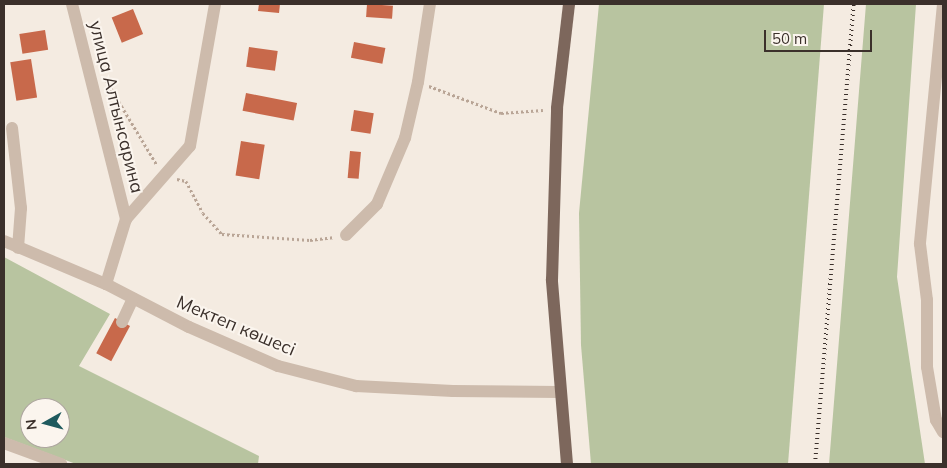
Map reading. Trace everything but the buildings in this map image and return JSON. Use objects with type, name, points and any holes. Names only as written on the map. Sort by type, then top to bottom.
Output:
[{"type":"main road","points":[[567,464],[559,392],[552,280],[558,108],[569,4]]},
{"type":"street","name":"улица Алтынсарина","points":[[72,4],[126,219]]},
{"type":"street","points":[[106,284],[126,219],[190,146],[216,4]]},
{"type":"street","points":[[346,235],[377,204],[405,138],[418,82],[430,4]]},
{"type":"street","points":[[943,4],[942,35],[920,244],[927,300],[927,367],[936,420],[943,432]]},
{"type":"street","points":[[12,128],[21,208],[18,248]]},
{"type":"street","name":"Мектеп көшесі","points":[[4,241],[106,284],[278,366],[356,386],[453,391],[559,392]]},
{"type":"street","points":[[122,322],[133,298]]},
{"type":"street","points":[[4,443],[61,464]]},
{"type":"path","points":[[86,62],[106,80],[146,150],[165,175],[186,181],[203,213],[222,234],[310,240],[346,235]]},
{"type":"path","points":[[418,82],[501,114],[558,108]]},
{"type":"green space","points":[[599,4],[824,4],[788,464],[591,464],[581,345],[579,213]]},
{"type":"green space","points":[[866,4],[916,4],[897,277],[925,464],[829,464]]},
{"type":"green space","points":[[4,257],[110,314],[79,366],[259,456],[258,464],[76,464],[33,448],[70,448],[70,398],[20,398],[20,443],[4,437]]},
{"type":"railway","points":[[815,464],[854,4]]}]
